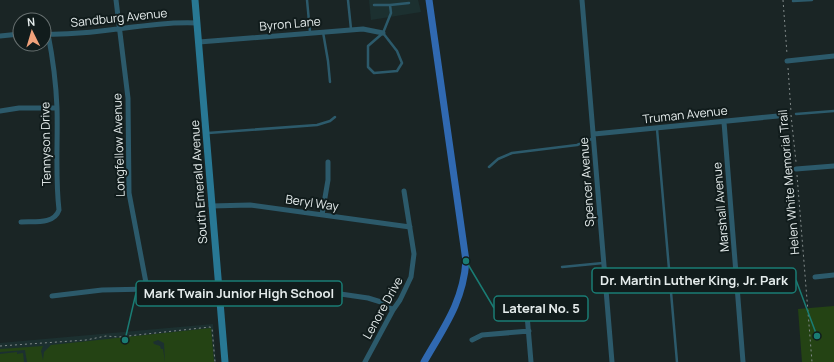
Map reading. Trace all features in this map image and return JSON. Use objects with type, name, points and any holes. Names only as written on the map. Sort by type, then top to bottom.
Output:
[{"type":"street","name":"Longfellow Avenue","points":[[116,0],[128,98],[129,193],[147,288]]},
{"type":"street","name":"South Emerald Avenue","points":[[195,0],[225,362]]},
{"type":"street","name":"Spencer Avenue","points":[[582,0],[612,362]]},
{"type":"street","name":"Sandburg Avenue","points":[[52,34],[84,33],[152,24],[197,23]]},
{"type":"street","name":"Byron Lane","points":[[199,42],[351,29],[363,29],[383,33]]},
{"type":"street","points":[[0,36],[12,35]]},
{"type":"street","name":"Tennyson Drive","points":[[20,222],[51,220],[57,214],[57,108],[54,68],[50,52]]},
{"type":"street","points":[[787,60],[834,56]]},
{"type":"street","points":[[0,111],[19,108],[57,108]]},
{"type":"street","name":"Truman Avenue","points":[[594,136],[778,116]]},
{"type":"street","name":"Marshall Avenue","points":[[724,122],[743,362]]},
{"type":"street","points":[[322,215],[328,180],[328,162]]},
{"type":"street","points":[[796,169],[834,166]]},
{"type":"street","name":"Lenore Drive","points":[[364,362],[400,300],[411,277],[414,254],[404,191]]},
{"type":"street","name":"Beryl Way","points":[[211,206],[250,205],[410,227]]},
{"type":"street","points":[[815,277],[834,275]]},
{"type":"street","points":[[52,296],[102,290],[197,288],[265,283],[353,295],[381,302],[393,310]]},
{"type":"street","points":[[526,303],[531,362]]},
{"type":"street","points":[[472,340],[482,335],[529,331]]},
{"type":"lane","points":[[307,0],[310,33]]},
{"type":"lane","points":[[348,0],[351,29]]},
{"type":"lane","points":[[793,1],[812,0]]},
{"type":"lane","points":[[374,6],[409,3]]},
{"type":"lane","points":[[383,33],[397,51],[402,64],[397,70],[374,73],[368,67],[367,51],[372,41],[383,33],[391,13],[390,5]]},
{"type":"lane","points":[[323,32],[330,82]]},
{"type":"lane","points":[[796,114],[834,111]]},
{"type":"lane","points":[[207,133],[317,125],[330,121],[335,117]]},
{"type":"lane","points":[[657,128],[677,362]]},
{"type":"lane","points":[[488,167],[498,159],[512,153],[577,145],[594,136]]},
{"type":"lane","points":[[562,267],[604,263]]},
{"type":"path","name":"Helen White Memorial Trail","points":[[783,0],[812,362]]},
{"type":"path","points":[[0,346],[79,341],[106,336],[119,337],[210,327],[212,328],[215,362]]},
{"type":"shaded area","points":[[369,0],[418,0],[421,12],[371,20]]},
{"type":"shaded area","points":[[213,324],[216,362],[0,362],[0,343]]},
{"type":"green space","points":[[834,306],[834,362],[802,362],[798,309]]},
{"type":"green space","points":[[211,328],[214,362],[27,362],[25,350],[0,352],[0,349],[43,346],[41,351],[43,360],[44,352],[51,345]],"holes":[[[158,340],[164,343],[165,362],[163,349],[153,342]]]},
{"type":"green space","points":[[17,352],[17,354],[23,353],[24,362],[0,362],[0,354]]},
{"type":"waterway","points":[[424,362],[457,302],[464,276],[466,261],[429,0]]},
{"type":"place","name":"Lateral No. 5","points":[[466,261]]},
{"type":"place","name":"Dr. Martin Luther King, Jr. Park","points":[[817,336]]},
{"type":"place","name":"Mark Twain Junior High School","points":[[125,340]]}]
